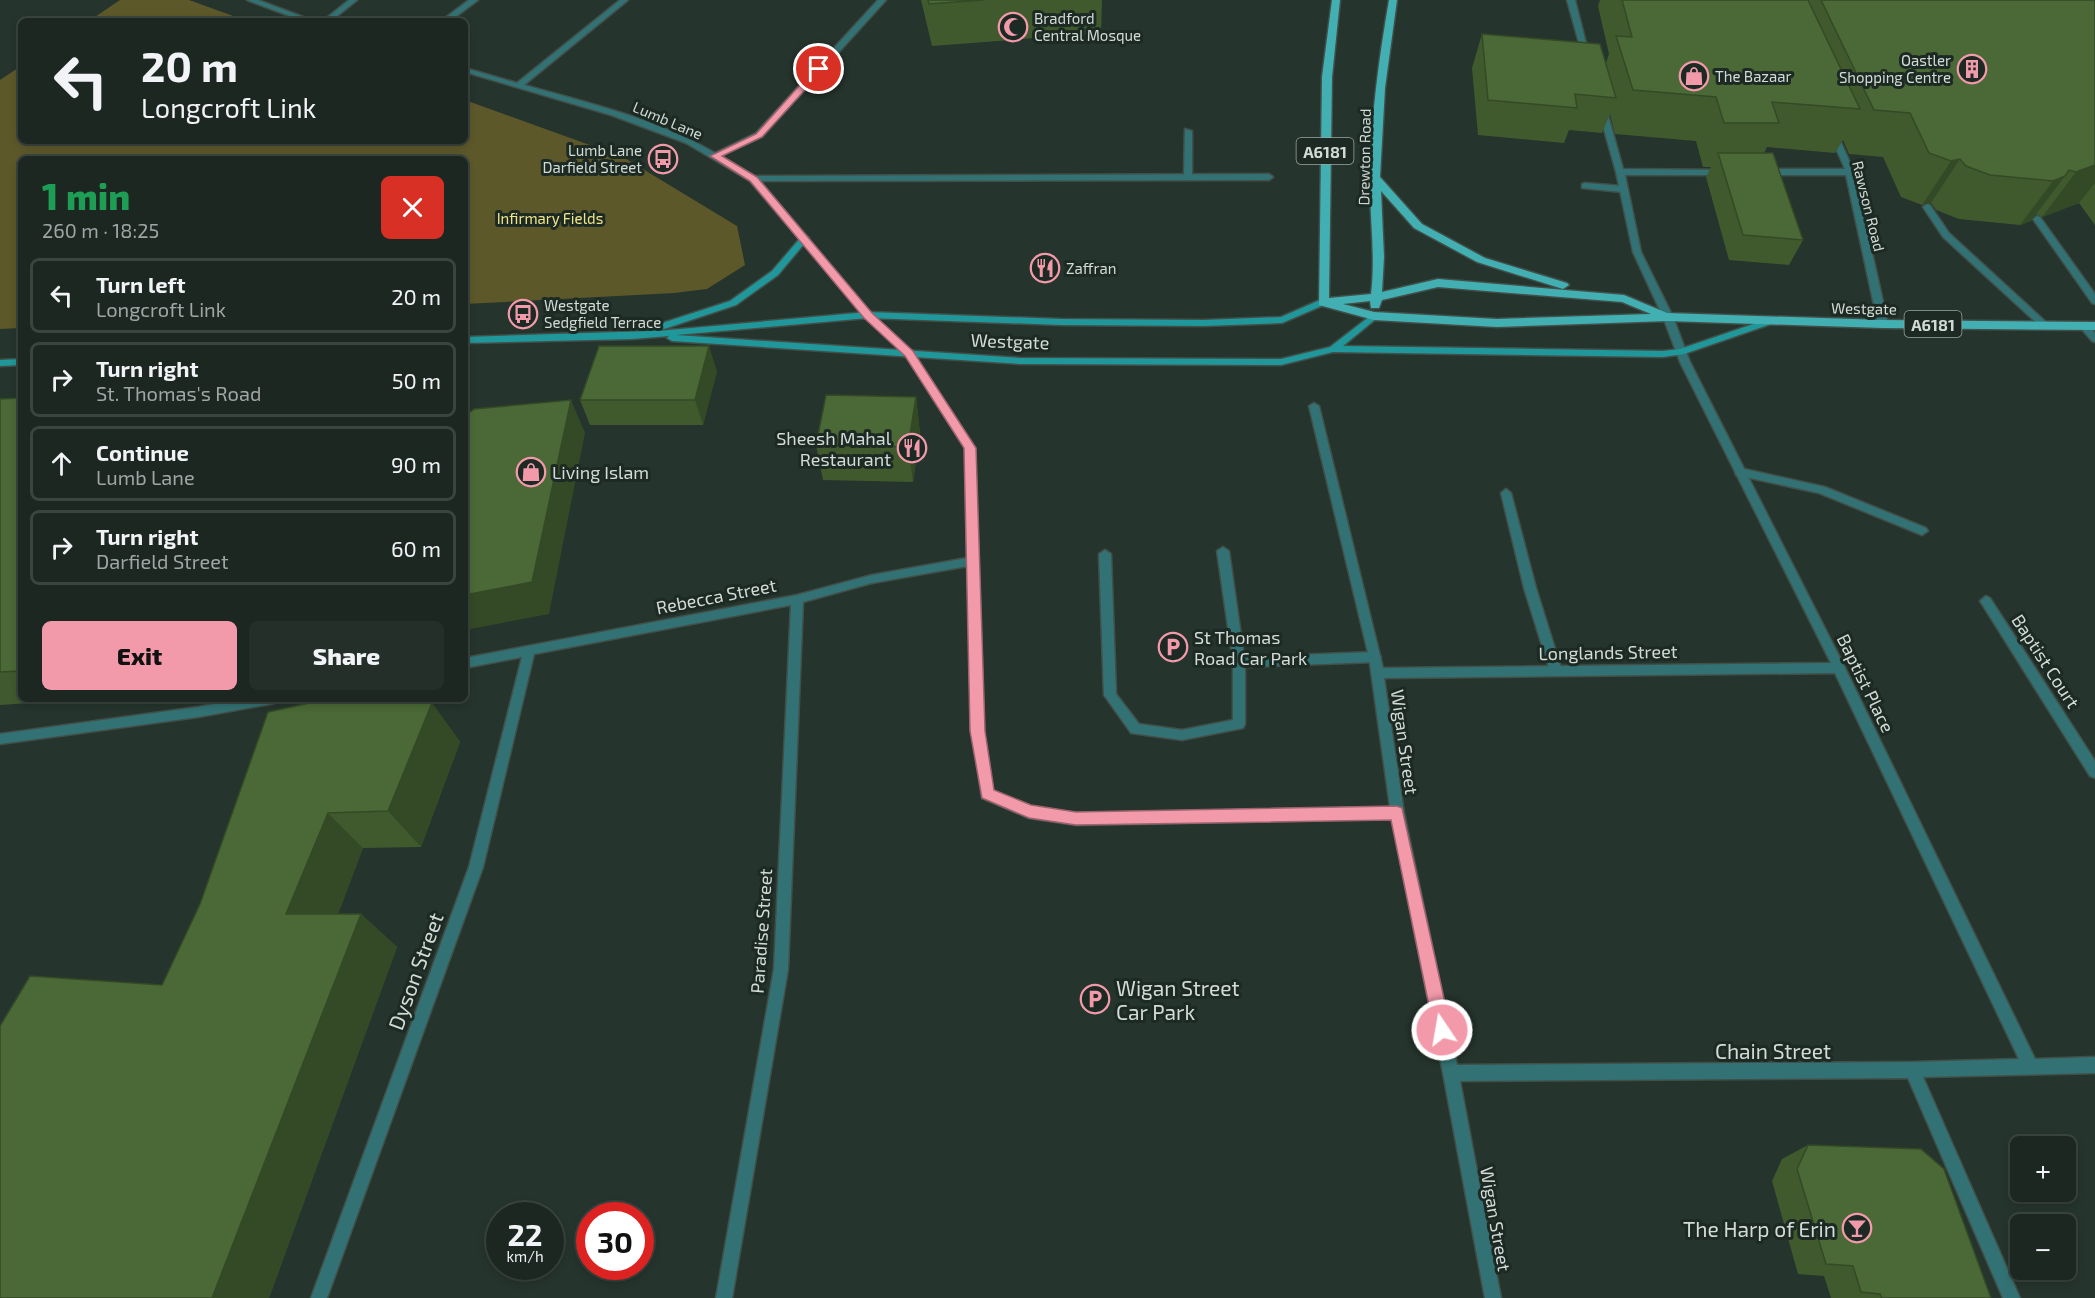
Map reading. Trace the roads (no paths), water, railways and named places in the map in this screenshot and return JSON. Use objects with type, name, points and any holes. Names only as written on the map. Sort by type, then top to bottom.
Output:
[{"type":"main road","name":"A6181","points":[[1323,302],[1327,76],[1336,0]]},
{"type":"main road","name":"Drewton Road","points":[[1374,315],[1377,297],[1379,239],[1375,178],[1382,65],[1393,0]]},
{"type":"main road","name":"A6181","points":[[1375,178],[1418,226],[1481,260],[1548,281],[1624,298]]},
{"type":"main road","points":[[632,336],[733,303],[775,273],[805,238]]},
{"type":"main road","name":"Westgate","points":[[468,340],[632,336],[868,315],[1061,322],[1204,323],[1282,320],[1323,302],[1377,297],[1438,284],[1490,286],[1624,298],[1668,317]]},
{"type":"main road","name":"Westgate","points":[[1323,302],[1374,315],[1497,323],[1668,317],[1882,324],[2090,326]]},
{"type":"main road","name":"Westgate","points":[[632,336],[1020,361],[1281,362],[1333,349],[1374,315]]},
{"type":"main road","points":[[1333,349],[1663,354],[1681,352],[1771,321]]},
{"type":"main road","points":[[0,363],[18,362]]},
{"type":"street","points":[[251,0],[302,18]]},
{"type":"street","points":[[331,18],[353,0]]},
{"type":"street","points":[[449,18],[474,0]]},
{"type":"street","points":[[518,86],[624,0]]},
{"type":"street","points":[[715,156],[759,135],[882,0]]},
{"type":"street","points":[[1571,0],[1591,69]]},
{"type":"street","name":"Lumb Lane","points":[[468,71],[614,113],[689,141],[753,179],[868,315],[909,353],[970,448],[978,731],[987,794],[1029,812],[1076,819],[1397,813]]},
{"type":"street","name":"Baptist Place","points":[[1600,103],[1620,172],[1636,252],[1668,317],[1681,352],[1839,668],[2030,1066]]},
{"type":"street","name":"Rawson Road","points":[[1831,129],[1850,172],[1882,324]]},
{"type":"street","points":[[1188,130],[1188,177]]},
{"type":"street","points":[[1620,172],[1735,172]]},
{"type":"street","points":[[1758,172],[1850,172]]},
{"type":"street","points":[[753,179],[1269,177]]},
{"type":"street","points":[[1585,186],[1622,189]]},
{"type":"street","points":[[1926,207],[1946,235],[2044,325]]},
{"type":"street","points":[[2037,219],[2095,301]]},
{"type":"street","points":[[2090,326],[2095,339]]},
{"type":"street","name":"Wigan Street","points":[[1314,406],[1375,657],[1397,813],[1451,1074],[1493,1298]]},
{"type":"street","points":[[1740,472],[1821,490],[1922,531]]},
{"type":"street","points":[[1506,493],[1530,588],[1556,671]]},
{"type":"street","points":[[1105,554],[1110,695],[1135,729],[1182,735],[1239,724],[1239,662],[1223,551]]},
{"type":"street","name":"Rebecca Street","points":[[468,662],[797,599],[872,579],[973,561]]},
{"type":"street","name":"Paradise Street","points":[[724,1298],[781,969],[797,599]]},
{"type":"street","name":"Baptist Court","points":[[1986,601],[2095,772]]},
{"type":"street","name":"Dyson Street","points":[[318,1298],[476,867],[529,651]]},
{"type":"street","points":[[1239,662],[1375,657]]},
{"type":"street","name":"Longlands Street","points":[[1377,673],[1839,668]]},
{"type":"street","points":[[198,712],[202,702]]},
{"type":"street","points":[[0,739],[198,712],[253,702]]},
{"type":"street","name":"Chain Street","points":[[1451,1074],[1912,1070],[2095,1065]]},
{"type":"street","points":[[1912,1070],[2012,1298]]},
{"type":"place","name":"Bradford Central Mosque","points":[[1013,27]]},
{"type":"place","name":"Oastler Shopping Centre","points":[[1972,69]]},
{"type":"place","name":"The Bazaar","points":[[1694,76]]},
{"type":"place","name":"Lumb Lane Darfield Street","points":[[663,159]]},
{"type":"place","name":"Zaffran","points":[[1045,268]]},
{"type":"place","name":"Westgate Sedgfield Terrace","points":[[523,314]]},
{"type":"place","name":"Sheesh Mahal Restaurant","points":[[912,448]]},
{"type":"place","name":"Living Islam","points":[[531,472]]},
{"type":"place","name":"St Thomas Road Car Park","points":[[1173,647]]},
{"type":"place","name":"Wigan Street Car Park","points":[[1095,999]]},
{"type":"place","name":"The Harp of Erin","points":[[1857,1228]]},
{"type":"park label","name":"Infirmary Fields","points":[[550,218]]}]
